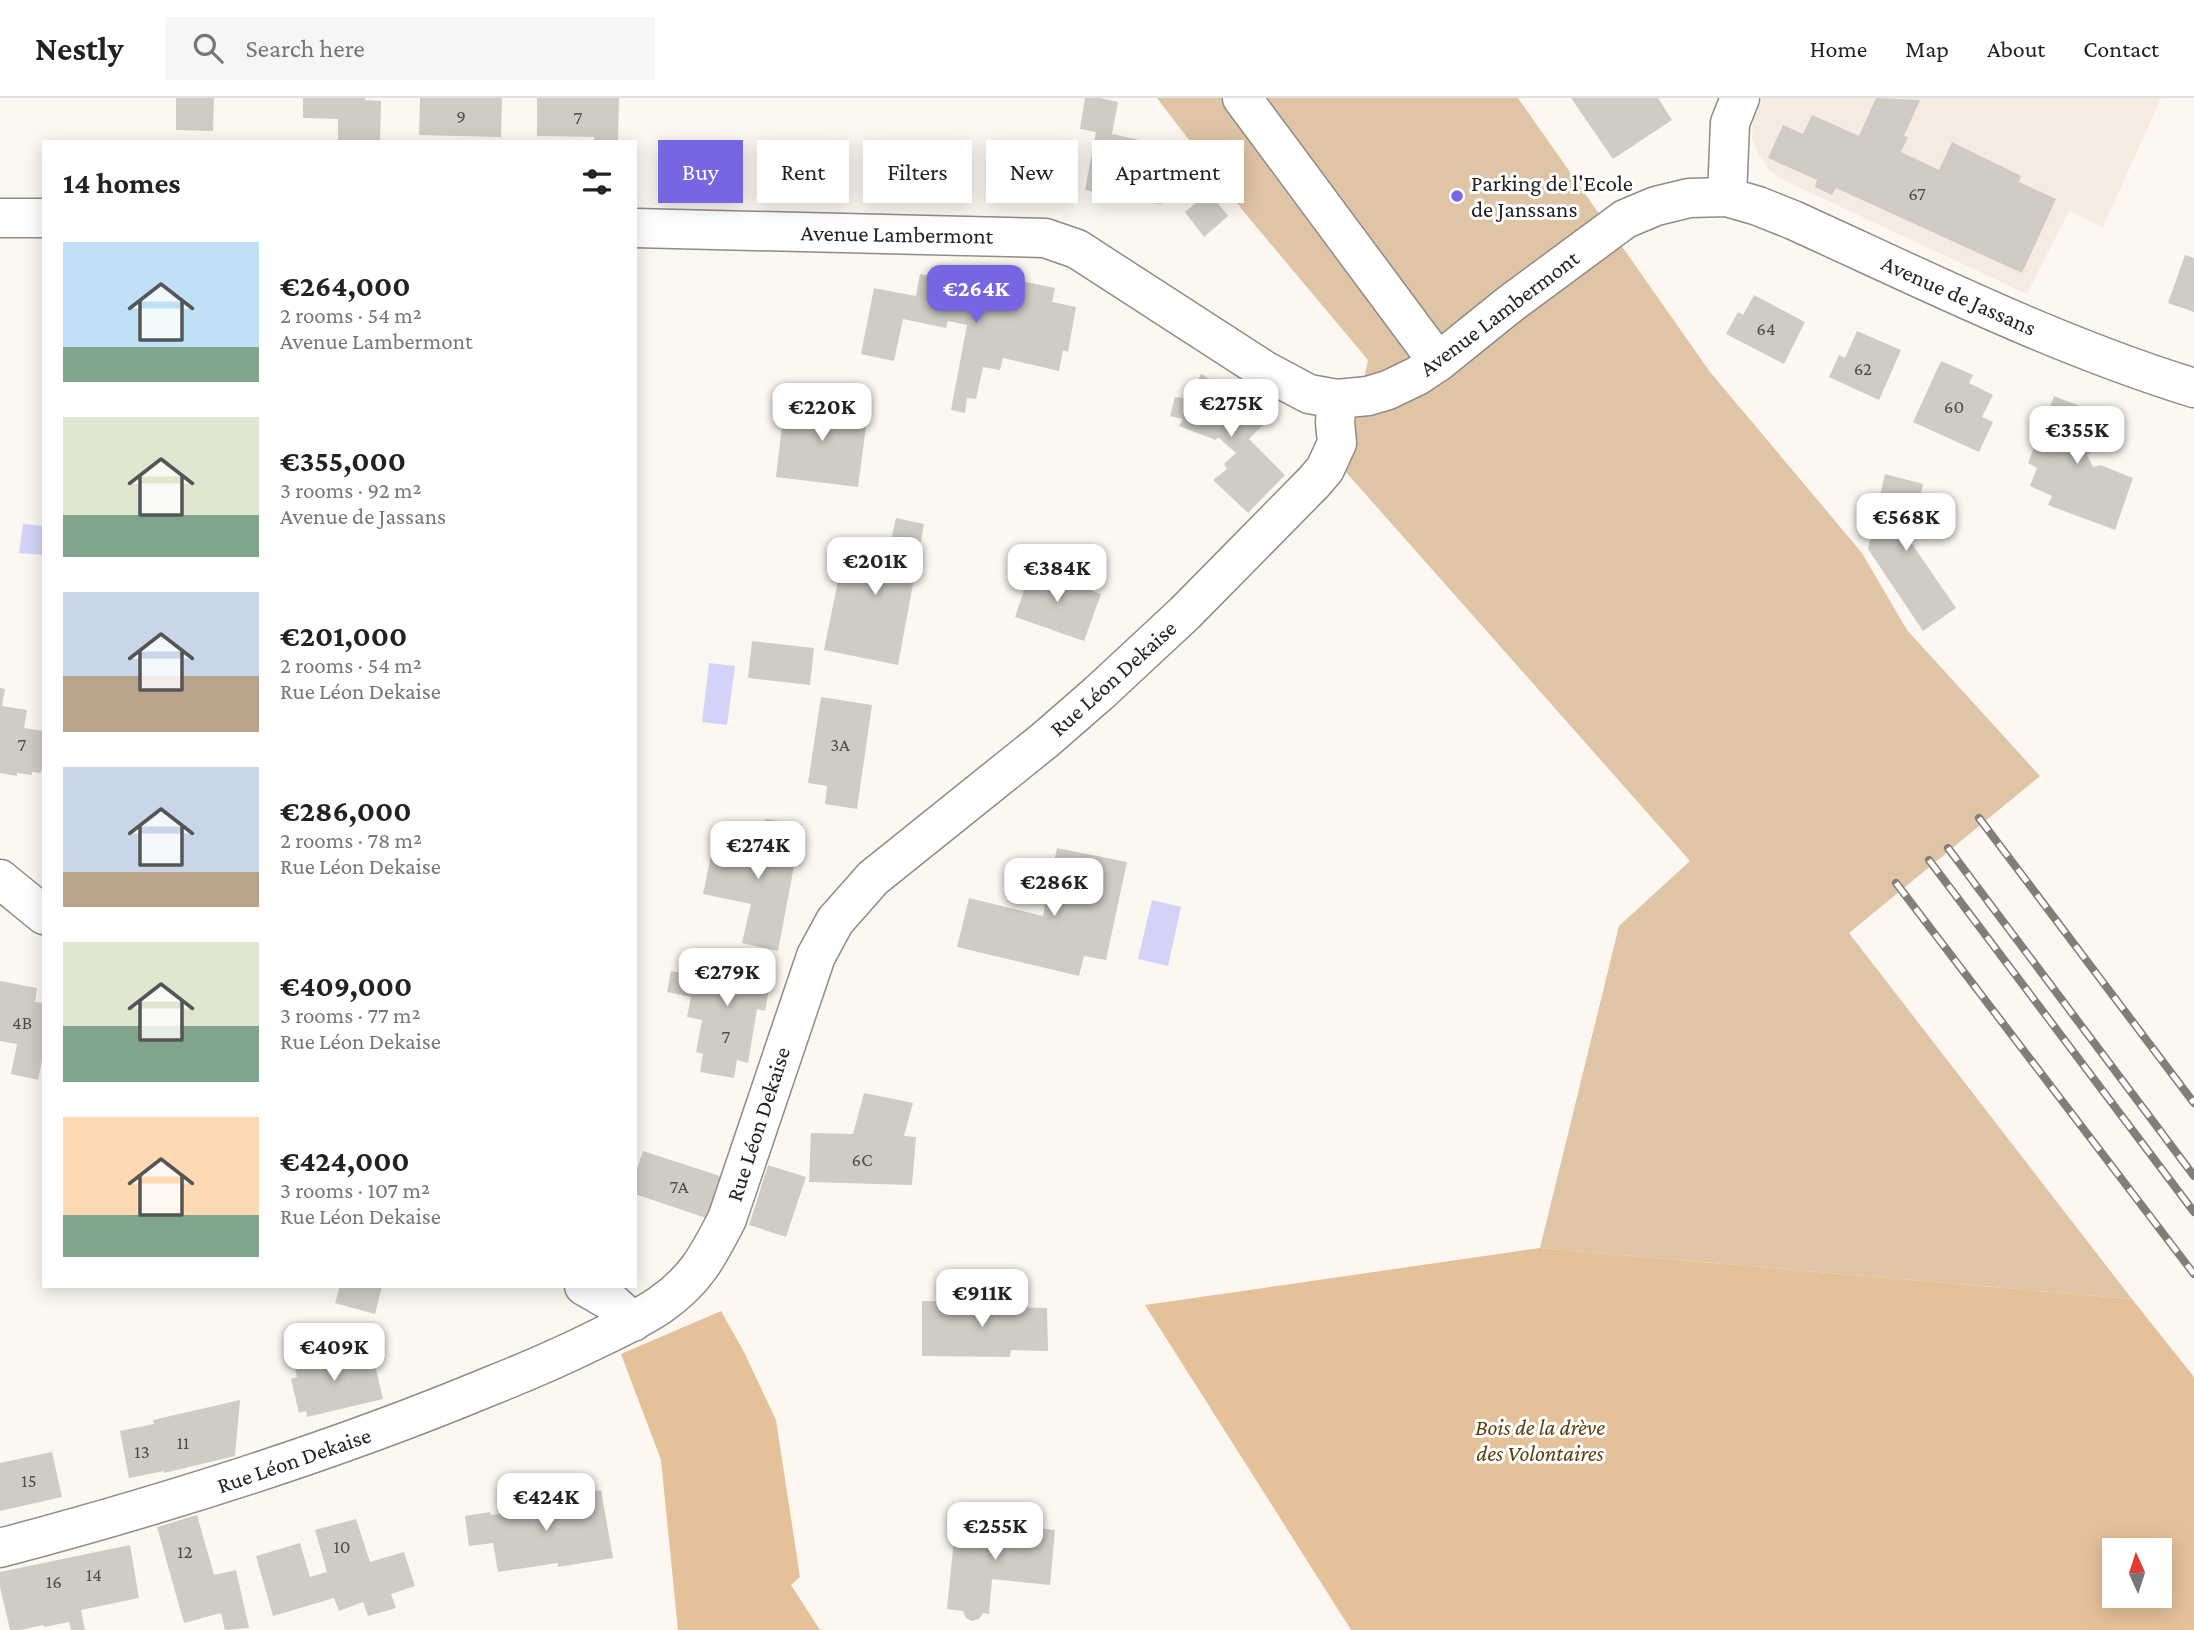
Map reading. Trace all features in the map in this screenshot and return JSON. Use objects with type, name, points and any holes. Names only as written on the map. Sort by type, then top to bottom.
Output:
[{"type":"street","points":[[1242,98],[1438,362]]},
{"type":"street","points":[[1727,197],[1730,122],[1741,98]]},
{"type":"street","name":"Avenue Lambermont","points":[[637,228],[1045,238],[1077,249],[1264,370],[1309,394],[1337,399],[1368,396],[1418,376],[1625,219],[1656,206],[1689,198],[1727,197]]},
{"type":"street","name":"Avenue de Jassans","points":[[1727,197],[1793,220],[2024,325],[2136,369],[2194,387]]},
{"type":"street","points":[[0,218],[42,218]]},
{"type":"street","name":"Rue Léon Dekaise","points":[[0,1548],[228,1484],[454,1401],[555,1360],[633,1322],[661,1305],[688,1282],[707,1259],[727,1219],[816,956],[835,921],[873,878],[1045,740],[1099,693],[1185,613],[1314,482],[1325,469],[1337,443],[1337,399]]},
{"type":"street","points":[[0,879],[42,913]]},
{"type":"street","points":[[587,1288],[610,1301],[633,1322]]},
{"type":"shaded area","points":[[1157,98],[1518,98],[1710,372],[1862,553],[1907,630],[2040,776],[1849,933],[2132,1299],[1540,1248],[1619,926],[1690,861],[1345,471],[1368,360],[1237,203],[1244,203],[1244,140],[1189,140]]},
{"type":"shaded area","points":[[1764,98],[2161,98],[2103,227],[2069,211],[2027,294],[1781,179],[1768,169],[1757,152],[1752,137],[1754,116]]},
{"type":"green space","name":"Bois de la drève des Volontaires","points":[[1540,1248],[2132,1299],[2194,1377],[2194,1630],[1351,1630],[1145,1305]]},
{"type":"green space","points":[[721,1311],[776,1420],[800,1577],[791,1585],[820,1630],[678,1630],[661,1460],[621,1354]]},
{"type":"water","points":[[23,524],[42,526],[42,555],[19,553]]},
{"type":"water","points":[[709,663],[735,666],[727,725],[702,722]]},
{"type":"water","points":[[1152,900],[1181,907],[1168,966],[1138,959]]},
{"type":"building","points":[[176,98],[214,98],[213,131],[176,130]]},
{"type":"building","points":[[303,98],[365,98],[381,101],[380,140],[338,140],[338,119],[303,118]]},
{"type":"building","points":[[420,98],[502,98],[501,137],[419,135]]},
{"type":"building","points":[[537,98],[619,98],[618,140],[537,136]]},
{"type":"building","points":[[1085,98],[1100,98],[1118,102],[1112,134],[1140,140],[1094,140],[1096,132],[1080,129]]},
{"type":"building","points":[[1571,98],[1658,98],[1672,120],[1613,159]]},
{"type":"building","points":[[1876,98],[1920,100],[1904,136],[1908,137],[1901,152],[1939,170],[1952,142],[2021,176],[2019,182],[2056,199],[2022,273],[1836,188],[1832,195],[1815,187],[1817,180],[1768,158],[1783,125],[1803,134],[1812,115],[1859,136]]},
{"type":"building","points":[[1092,153],[1092,191],[1085,190]]},
{"type":"building","points":[[1196,203],[1218,203],[1228,216],[1204,237],[1185,212]]},
{"type":"building","points":[[2185,255],[2194,258],[2194,312],[2168,303]]},
{"type":"building","points":[[920,274],[1013,288],[1016,280],[1055,288],[1052,302],[1076,307],[1068,352],[1063,350],[1059,371],[1003,358],[1000,370],[983,367],[976,399],[967,398],[965,413],[951,410],[967,325],[948,321],[946,328],[903,319],[894,361],[861,354],[874,288],[916,296]]},
{"type":"building","points":[[1754,295],[1805,322],[1784,364],[1726,334],[1738,312],[1743,315]]},
{"type":"building","points":[[1857,331],[1901,350],[1879,400],[1829,377],[1839,355],[1845,358]]},
{"type":"building","points":[[1941,361],[1973,375],[1969,383],[1993,395],[1982,417],[1993,422],[1979,452],[1913,422]]},
{"type":"building","points":[[1201,374],[1255,405],[1269,419],[1249,439],[1285,475],[1248,513],[1213,480],[1227,469],[1224,464],[1236,453],[1218,437],[1216,440],[1179,426],[1183,419],[1170,416],[1175,397],[1190,399]]},
{"type":"building","points":[[2054,396],[2105,416],[2092,452],[2087,455],[2093,467],[2100,465],[2133,478],[2115,530],[2048,505],[2052,496],[2030,486],[2037,468],[2028,463]]},
{"type":"building","points":[[785,399],[868,411],[858,487],[776,477]]},
{"type":"building","points":[[1885,474],[1923,484],[1910,541],[1956,608],[1923,631],[1868,549]]},
{"type":"building","points":[[896,518],[924,524],[898,665],[824,650],[845,546],[888,554]]},
{"type":"building","points":[[1033,564],[1058,572],[1056,579],[1101,594],[1084,641],[1015,617]]},
{"type":"building","points":[[752,641],[814,648],[810,685],[748,678]]},
{"type":"building","points":[[0,688],[5,689],[2,706],[27,710],[24,728],[42,731],[42,768],[41,773],[32,772],[32,775],[0,773]]},
{"type":"building","points":[[821,697],[872,705],[857,809],[825,804],[827,786],[808,783]]},
{"type":"building","points":[[765,819],[802,824],[778,951],[742,943],[751,904],[703,894],[713,846],[762,856]]},
{"type":"building","points":[[1057,848],[1127,862],[1106,960],[1084,956],[1079,976],[957,947],[969,898],[1043,916]]},
{"type":"building","points":[[724,948],[775,957],[765,1011],[757,1009],[748,1063],[737,1060],[734,1078],[700,1072],[703,1054],[696,1052],[702,1020],[687,1017],[691,997],[667,992],[671,971],[718,980]]},
{"type":"building","points":[[0,981],[37,988],[35,1002],[42,1003],[42,1060],[38,1080],[11,1074],[17,1044],[0,1041]]},
{"type":"building","points":[[864,1093],[913,1103],[904,1136],[916,1137],[912,1185],[809,1182],[811,1133],[853,1134]]},
{"type":"building","points":[[643,1151],[726,1178],[712,1220],[637,1195],[637,1169]]},
{"type":"building","points":[[768,1165],[806,1177],[786,1237],[749,1225]]},
{"type":"building","points":[[339,1288],[382,1288],[375,1314],[335,1303]]},
{"type":"building","points":[[922,1301],[1010,1302],[1010,1307],[1047,1308],[1048,1351],[1011,1350],[1010,1357],[922,1356]]},
{"type":"building","points":[[331,1338],[336,1359],[354,1355],[357,1369],[375,1365],[383,1399],[307,1417],[306,1411],[299,1413],[291,1379],[297,1377],[295,1369],[321,1363],[316,1341]]},
{"type":"building","points":[[240,1400],[235,1456],[164,1473],[129,1478],[120,1431],[154,1424],[153,1420]]},
{"type":"building","points":[[52,1452],[62,1497],[0,1511],[0,1463]]},
{"type":"building","points":[[601,1490],[613,1558],[558,1567],[558,1563],[498,1572],[493,1543],[469,1546],[465,1516],[547,1507],[545,1498]]},
{"type":"building","points":[[197,1515],[214,1575],[236,1570],[249,1628],[225,1630],[221,1613],[184,1623],[157,1527]]},
{"type":"building","points":[[356,1519],[370,1562],[404,1552],[415,1586],[391,1594],[396,1608],[368,1616],[363,1602],[339,1611],[334,1598],[273,1616],[256,1556],[300,1543],[310,1577],[327,1572],[315,1530]]},
{"type":"building","points":[[956,1519],[1055,1530],[1050,1585],[992,1579],[989,1614],[983,1613],[979,1619],[972,1621],[966,1618],[963,1611],[947,1609]]},
{"type":"building","points":[[130,1545],[139,1598],[81,1610],[85,1630],[71,1630],[69,1622],[10,1630],[0,1587],[0,1572]]},
{"type":"railway","points":[[1979,818],[2194,1103]]},
{"type":"railway","points":[[1948,848],[2194,1176]]},
{"type":"railway","points":[[1929,860],[2194,1212]]},
{"type":"railway","points":[[1896,883],[2194,1274]]},
{"type":"place","name":"Parking de l'Ecole de Janssans","points":[[1457,196]]}]
